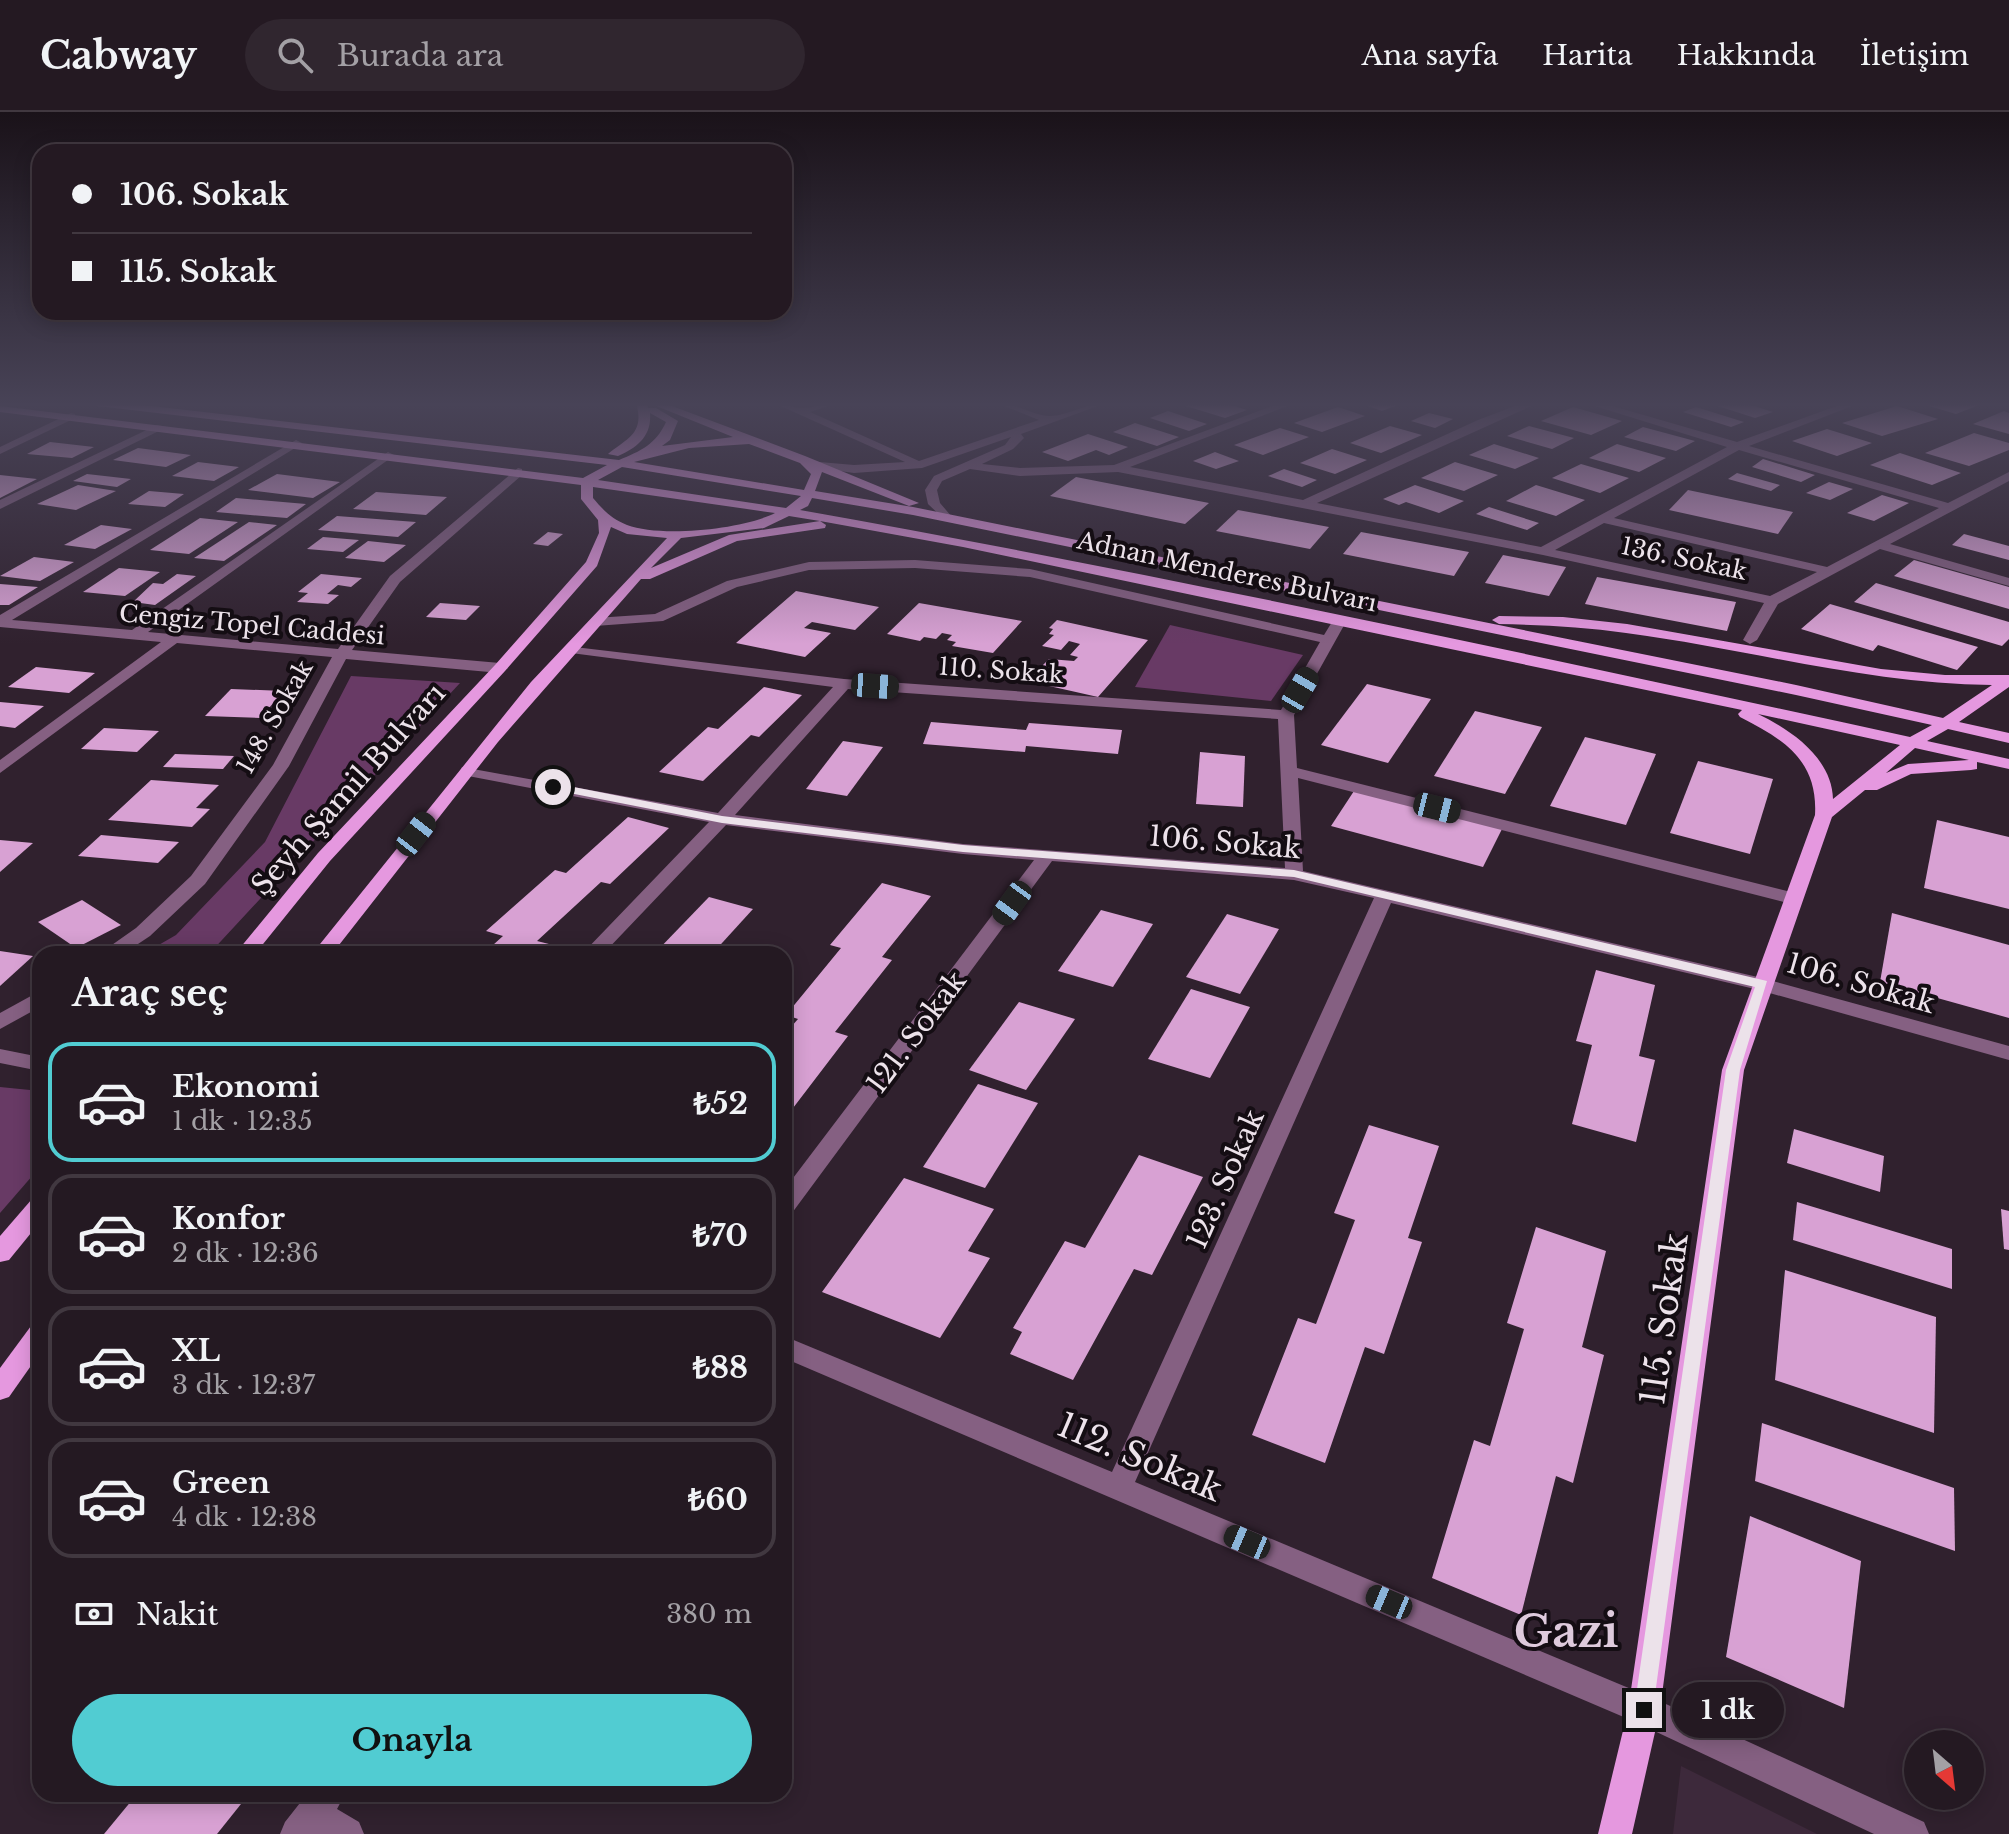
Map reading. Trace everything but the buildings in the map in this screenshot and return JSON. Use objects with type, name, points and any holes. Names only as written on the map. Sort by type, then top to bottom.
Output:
[{"type":"main road","points":[[553,483],[592,507]]},
{"type":"main road","points":[[587,483],[587,499],[604,519],[627,530],[677,535],[764,524],[804,503],[812,483]]},
{"type":"main road","name":"Adnan Menderes Bulvarı","points":[[602,483],[863,525],[1340,620],[2009,765]]},
{"type":"main road","name":"Adnan Menderes Bulvarı","points":[[735,483],[946,517],[1464,621],[2009,738]]},
{"type":"main road","points":[[864,483],[946,517]]},
{"type":"main road","points":[[592,563],[605,533],[604,519]]},
{"type":"main road","points":[[628,585],[663,566],[734,538],[806,526],[863,525]]},
{"type":"main road","name":"Şeyh Şamil Bulvarı","points":[[252,946],[324,857],[500,668],[592,563],[627,530]]},
{"type":"main road","points":[[328,946],[468,771],[571,649],[677,535]]},
{"type":"main road","points":[[1464,621],[1548,619],[1616,625],[1871,675],[1951,683],[2009,680]]},
{"type":"main road","points":[[1822,820],[1912,743],[1946,724],[2009,680]]},
{"type":"main road","points":[[1717,700],[1782,733],[1800,750],[1823,785],[1822,820]]},
{"type":"main road","points":[[1822,820],[1878,781],[1908,769],[1945,764],[2009,765]]},
{"type":"main road","name":"115. Sokak","points":[[1615,1834],[1644,1710],[1733,1070],[1822,820]]},
{"type":"main road","points":[[0,1253],[32,1215]]},
{"type":"main road","points":[[0,1389],[32,1344]]},
{"type":"street","points":[[0,505],[45,483]]},
{"type":"street","points":[[0,622],[229,483]]},
{"type":"street","points":[[132,637],[348,483]]},
{"type":"street","name":"148. Sokak","points":[[121,946],[143,932],[198,880],[281,766],[341,655],[395,579],[505,483]]},
{"type":"street","points":[[935,483],[931,490],[934,504],[946,517]]},
{"type":"street","name":"136. Sokak","points":[[1198,483],[1543,551],[1772,601]]},
{"type":"street","points":[[1305,504],[1350,483]]},
{"type":"street","points":[[1543,551],[1665,483]]},
{"type":"street","points":[[1866,483],[1948,507]]},
{"type":"street","points":[[1750,640],[1772,601],[1825,570],[1995,483]]},
{"type":"street","points":[[1599,518],[1825,570]]},
{"type":"street","points":[[1876,544],[2009,582]]},
{"type":"street","points":[[595,622],[658,618],[732,584],[796,569],[847,564],[915,564],[1030,573],[1329,640]]},
{"type":"street","points":[[1294,874],[1286,715],[1340,620]]},
{"type":"street","name":"Cengiz Topel Caddesi","points":[[0,622],[171,641],[500,668]]},
{"type":"street","points":[[0,768],[171,641]]},
{"type":"street","name":"110. Sokak","points":[[571,649],[844,684],[1286,715]]},
{"type":"street","points":[[600,946],[722,819],[844,684]]},
{"type":"street","name":"106. Sokak","points":[[468,771],[722,819],[963,849],[1294,874],[1762,984],[2009,1053]]},
{"type":"street","points":[[1289,771],[1792,898]]},
{"type":"street","name":"121. Sokak","points":[[792,1196],[1047,855]]},
{"type":"street","name":"123. Sokak","points":[[1119,1487],[1385,895]]},
{"type":"street","points":[[0,1022],[32,1003]]},
{"type":"street","points":[[0,1056],[32,1062]]},
{"type":"street","name":"112. Sokak","points":[[792,1350],[1644,1710],[1912,1834]]},
{"type":"street","points":[[312,1814],[347,1834]]},
{"type":"shaded area","points":[[1170,625],[1303,655],[1271,701],[1135,687]]},
{"type":"shaded area","points":[[351,676],[460,683],[216,946],[157,946],[176,935],[265,842]]},
{"type":"shaded area","points":[[0,1087],[32,1090],[32,1176],[0,1213]]},
{"type":"shaded area","points":[[1681,1766],[1817,1834],[1673,1834]]},
{"type":"district","name":"Gazi","points":[[1566,1632]]},
{"type":"route","points":[[553,787],[722,819],[963,849],[1294,874],[1762,984],[1733,1070],[1644,1710]]}]
